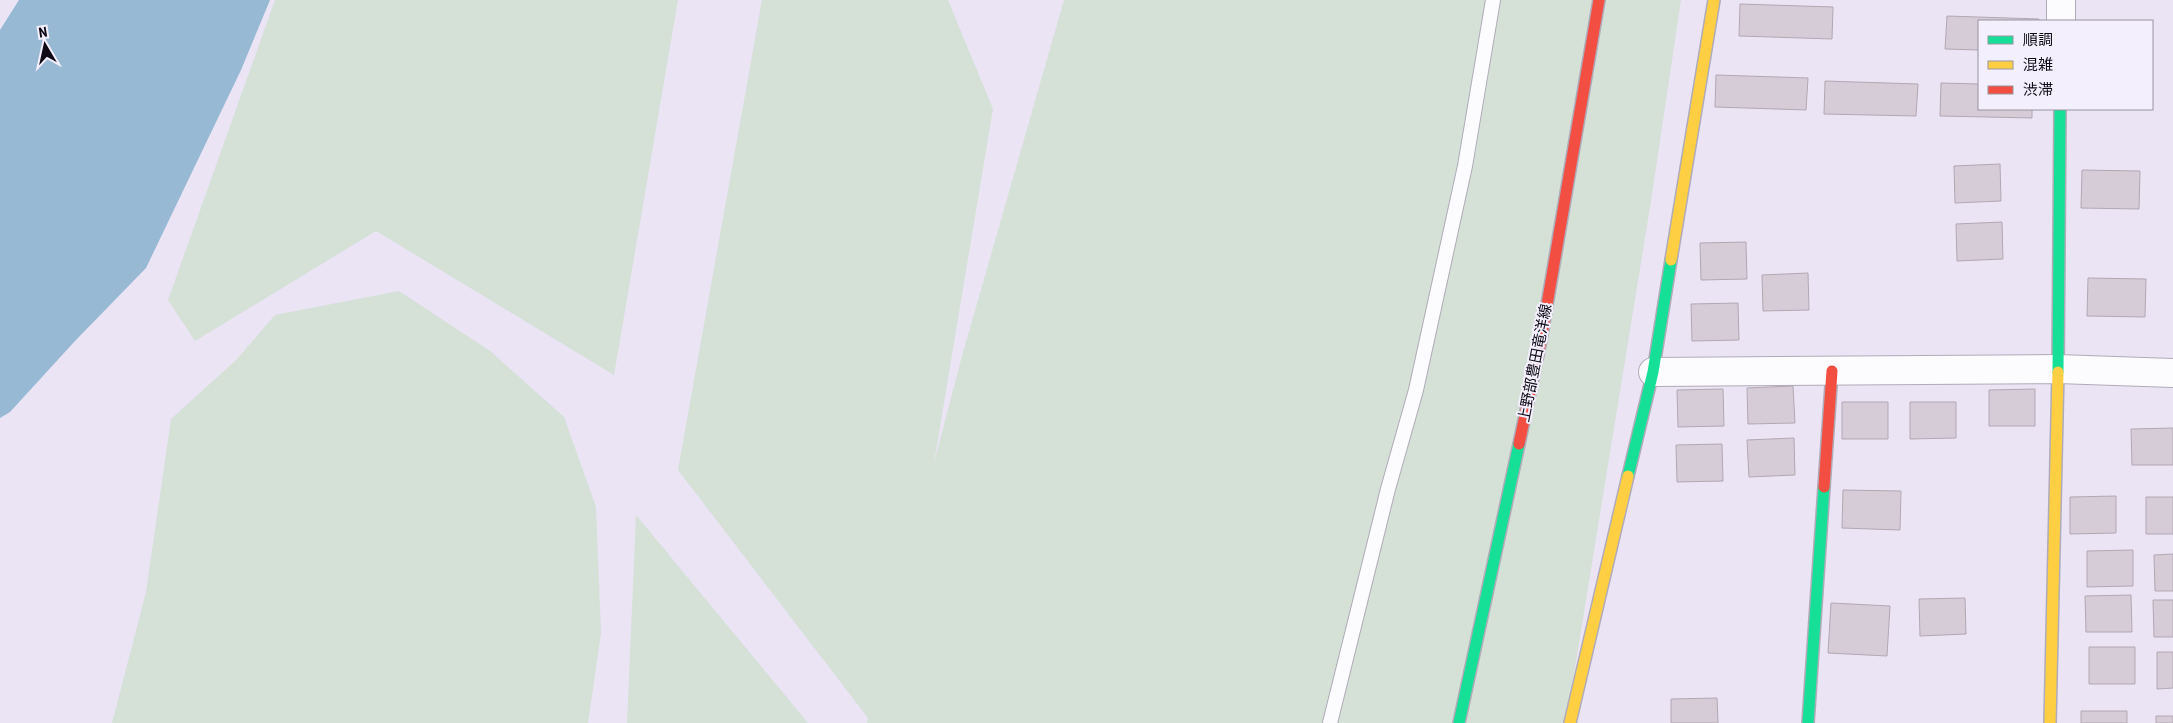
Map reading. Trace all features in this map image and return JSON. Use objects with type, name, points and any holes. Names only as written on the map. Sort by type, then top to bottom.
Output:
[{"type":"street","name":"上野部豊田竜洋線","points":[[1459,723],[1541,340],[1599,0]]},
{"type":"street","points":[[1570,723],[1653,372],[1714,0]]},
{"type":"street","points":[[2061,0],[2061,20]]},
{"type":"street","points":[[2050,723],[2058,368],[2060,110]]},
{"type":"street","points":[[1653,372],[2058,368],[2173,373]]},
{"type":"street","points":[[1808,723],[1832,371]]},
{"type":"lane","points":[[1330,723],[1388,489],[1416,390],[1465,166],[1493,0]]},
{"type":"shaded area","points":[[275,0],[678,0],[614,375],[376,231],[195,341],[168,300]]},
{"type":"shaded area","points":[[762,0],[948,0],[993,109],[934,463],[962,356],[1064,0],[1681,0],[1651,201],[1566,723],[867,723],[868,718],[678,470]]},
{"type":"shaded area","points":[[399,291],[490,351],[564,417],[596,507],[601,633],[588,723],[112,723],[146,592],[171,419],[236,360],[275,315]]},
{"type":"shaded area","points":[[636,515],[808,723],[627,723]]},
{"type":"water","points":[[19,0],[270,0],[241,70],[146,268],[10,412],[0,418],[0,30]]},
{"type":"building","points":[[1740,4],[1833,7],[1832,39],[1739,36]]},
{"type":"building","points":[[1947,16],[2039,19],[1978,20],[1978,50],[1945,49]]},
{"type":"building","points":[[1716,75],[1808,78],[1806,110],[1715,107]]},
{"type":"building","points":[[1825,81],[1918,84],[1916,116],[1824,114]]},
{"type":"building","points":[[1941,83],[1978,84],[1978,110],[2032,110],[2032,118],[1940,116]]},
{"type":"building","points":[[2000,164],[2001,201],[1955,203],[1954,166]]},
{"type":"building","points":[[2082,170],[2140,171],[2139,209],[2081,208]]},
{"type":"building","points":[[2002,222],[2003,259],[1957,261],[1956,224]]},
{"type":"building","points":[[1746,242],[1747,279],[1701,280],[1700,243]]},
{"type":"building","points":[[1808,273],[1809,310],[1763,311],[1762,275]]},
{"type":"building","points":[[2088,278],[2146,279],[2145,317],[2087,316]]},
{"type":"building","points":[[1738,303],[1739,340],[1692,341],[1691,304]]},
{"type":"building","points":[[1793,386],[1795,423],[1748,424],[1747,388]]},
{"type":"building","points":[[1723,389],[1724,426],[1678,427],[1677,390]]},
{"type":"building","points":[[2035,389],[2035,426],[1989,426],[1989,390]]},
{"type":"building","points":[[1842,402],[1888,402],[1888,439],[1842,439]]},
{"type":"building","points":[[1910,402],[1956,402],[1956,438],[1910,439]]},
{"type":"building","points":[[2173,428],[2173,465],[2132,465],[2131,429]]},
{"type":"building","points":[[1794,438],[1795,475],[1749,477],[1747,440]]},
{"type":"building","points":[[1722,444],[1723,481],[1677,482],[1676,445]]},
{"type":"building","points":[[1843,490],[1901,491],[1900,530],[1842,528]]},
{"type":"building","points":[[2116,496],[2116,533],[2070,534],[2070,497]]},
{"type":"building","points":[[2146,497],[2173,497],[2173,534],[2146,534]]},
{"type":"building","points":[[2133,550],[2133,586],[2087,587],[2087,551]]},
{"type":"building","points":[[2173,554],[2173,591],[2155,591],[2154,555]]},
{"type":"building","points":[[2131,595],[2132,632],[2086,632],[2085,596]]},
{"type":"building","points":[[1965,598],[1966,634],[1920,636],[1919,599]]},
{"type":"building","points":[[2153,600],[2173,600],[2173,637],[2154,637]]},
{"type":"building","points":[[1831,603],[1890,606],[1887,656],[1828,653]]},
{"type":"building","points":[[2089,647],[2135,647],[2135,684],[2089,684]]},
{"type":"building","points":[[2157,652],[2173,652],[2173,688],[2157,689]]},
{"type":"building","points":[[1717,698],[1718,723],[1671,723],[1671,699]]},
{"type":"building","points":[[2081,711],[2127,711],[2127,723],[2081,723]]},
{"type":"building","points":[[2156,716],[2173,716],[2173,723],[2156,723]]},
{"type":"traffic: fast","points":[[2058,372],[2060,110]]},
{"type":"traffic: fast","points":[[1628,476],[1653,372],[1671,260]]},
{"type":"traffic: fast","points":[[1459,723],[1519,444]]},
{"type":"traffic: fast","points":[[1808,723],[1824,487]]},
{"type":"traffic: slow","points":[[1671,260],[1714,0]]},
{"type":"traffic: slow","points":[[2050,723],[2058,372]]},
{"type":"traffic: slow","points":[[1570,723],[1628,476]]},
{"type":"traffic: jam","points":[[1519,444],[1541,340],[1599,0]]},
{"type":"traffic: jam","points":[[1824,487],[1832,371]]}]
